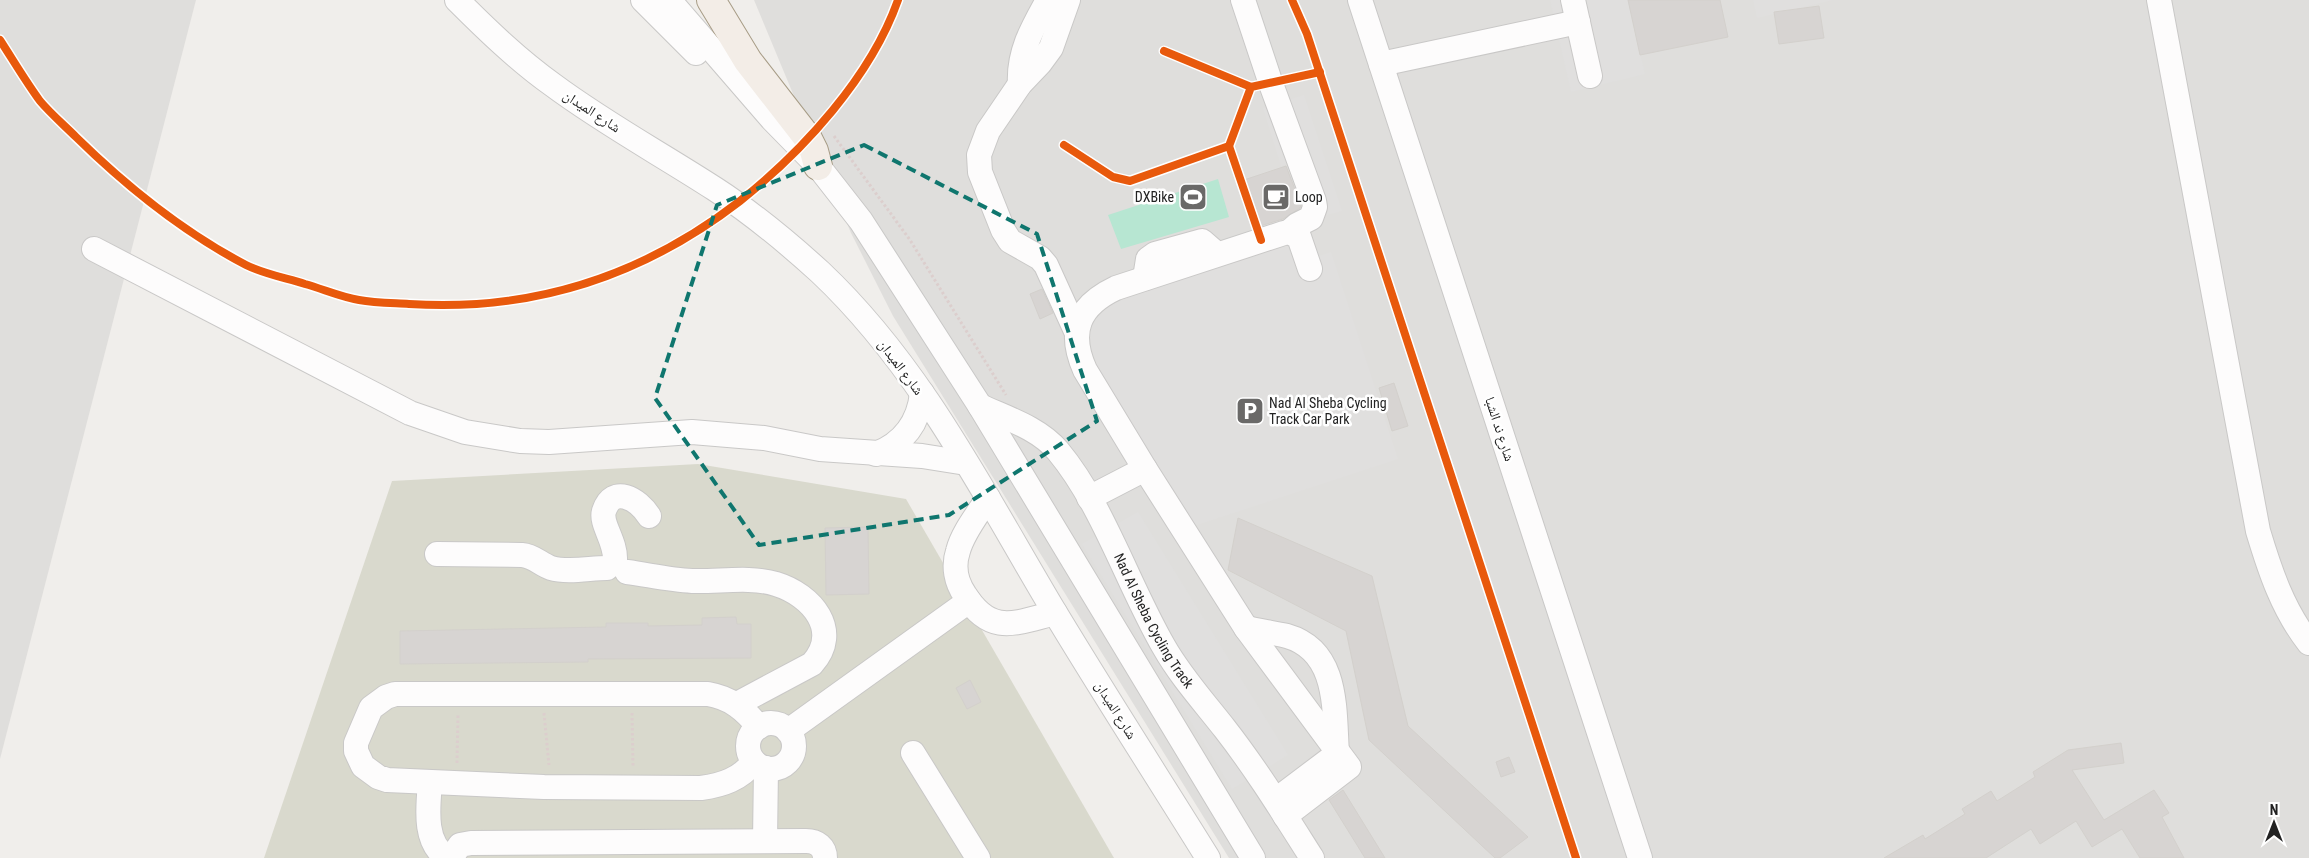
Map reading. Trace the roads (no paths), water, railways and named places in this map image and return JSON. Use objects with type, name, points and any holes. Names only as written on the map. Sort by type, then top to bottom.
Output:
[{"type":"main road","points":[[711,0],[748,61],[807,137],[814,151],[818,166]]},
{"type":"street","name":"شارع الميدان","points":[[458,0],[486,29],[552,85],[716,190],[782,239],[821,273],[857,311],[891,351],[922,393],[988,498],[1055,613],[1208,858]]},
{"type":"street","points":[[643,0],[757,113],[764,118],[772,119]]},
{"type":"street","points":[[669,0],[772,119],[818,166],[860,221],[980,406],[1254,858]]},
{"type":"street","points":[[1020,84],[1020,66],[1023,50],[1048,0]]},
{"type":"street","points":[[1068,0],[1051,48],[1020,84],[983,139],[979,155],[980,172],[1003,230],[1010,241],[1040,258],[1046,265],[1076,331],[1080,358],[1085,370],[1145,469],[1246,628],[1343,760]]},
{"type":"street","points":[[1076,331],[1089,305],[1101,295],[1145,278],[1289,232],[1297,225],[1311,218],[1315,207],[1314,201],[1271,84],[1243,0]]},
{"type":"street","name":"شارع ند الشبا","points":[[1360,0],[1640,858]]},
{"type":"street","points":[[2159,0],[2258,531],[2269,568],[2284,602],[2309,643]]},
{"type":"street","points":[[1381,64],[1576,11],[1590,76]]},
{"type":"street","points":[[1289,232],[1295,234],[1302,241],[1310,269]]},
{"type":"street","points":[[94,249],[410,414],[465,432],[492,438],[549,442],[666,433],[728,434],[820,449],[922,456],[966,463]]},
{"type":"street","points":[[876,454],[895,445],[909,431],[918,412],[922,393]]},
{"type":"street","name":"Nad Al Sheba Cycling Track","points":[[980,406],[1026,427],[1057,450],[1089,498],[1134,591],[1174,665],[1225,728],[1312,858]]},
{"type":"street","points":[[1089,498],[1145,469]]},
{"type":"street","points":[[617,566],[613,540],[603,520],[607,505],[615,498],[627,497],[639,502],[649,516]]},
{"type":"street","points":[[988,498],[962,540],[956,560],[958,581],[969,601],[976,611],[985,618],[997,622],[1022,621],[1055,613]]},
{"type":"street","points":[[437,554],[522,555],[530,556],[552,568],[617,566],[690,581],[765,582],[787,589],[798,595],[814,609],[824,626],[826,637],[819,656],[808,667],[737,704]]},
{"type":"street","points":[[788,731],[969,601]]},
{"type":"street","points":[[1246,628],[1288,637],[1300,642],[1321,658],[1330,682],[1343,760]]},
{"type":"street","points":[[1274,667],[1284,651],[1300,642]]},
{"type":"street","points":[[1301,704],[1318,696],[1330,682]]},
{"type":"street","points":[[759,727],[737,704],[720,696],[708,694],[404,694],[386,697],[371,708],[358,736],[356,751],[359,759],[369,771],[387,780],[544,788],[701,788],[727,783],[760,765]]},
{"type":"street","points":[[775,724],[788,731],[794,746],[790,761],[776,769],[760,765],[750,755],[750,739],[759,727],[775,724]]},
{"type":"street","points":[[913,753],[978,858]]},
{"type":"street","points":[[1280,808],[1343,760]]},
{"type":"street","points":[[760,765],[765,841]]},
{"type":"street","points":[[430,783],[428,814],[432,841],[440,852],[448,858]]},
{"type":"street","points":[[451,858],[456,849],[466,843],[616,850],[765,841],[812,841],[821,845],[825,858]]},
{"type":"place","name":"DXBike","points":[[1193,197]]},
{"type":"place","name":"Loop","points":[[1276,197]]},
{"type":"place","name":"Nad Al Sheba Cycling Track Car Park","points":[[1250,411]]}]
